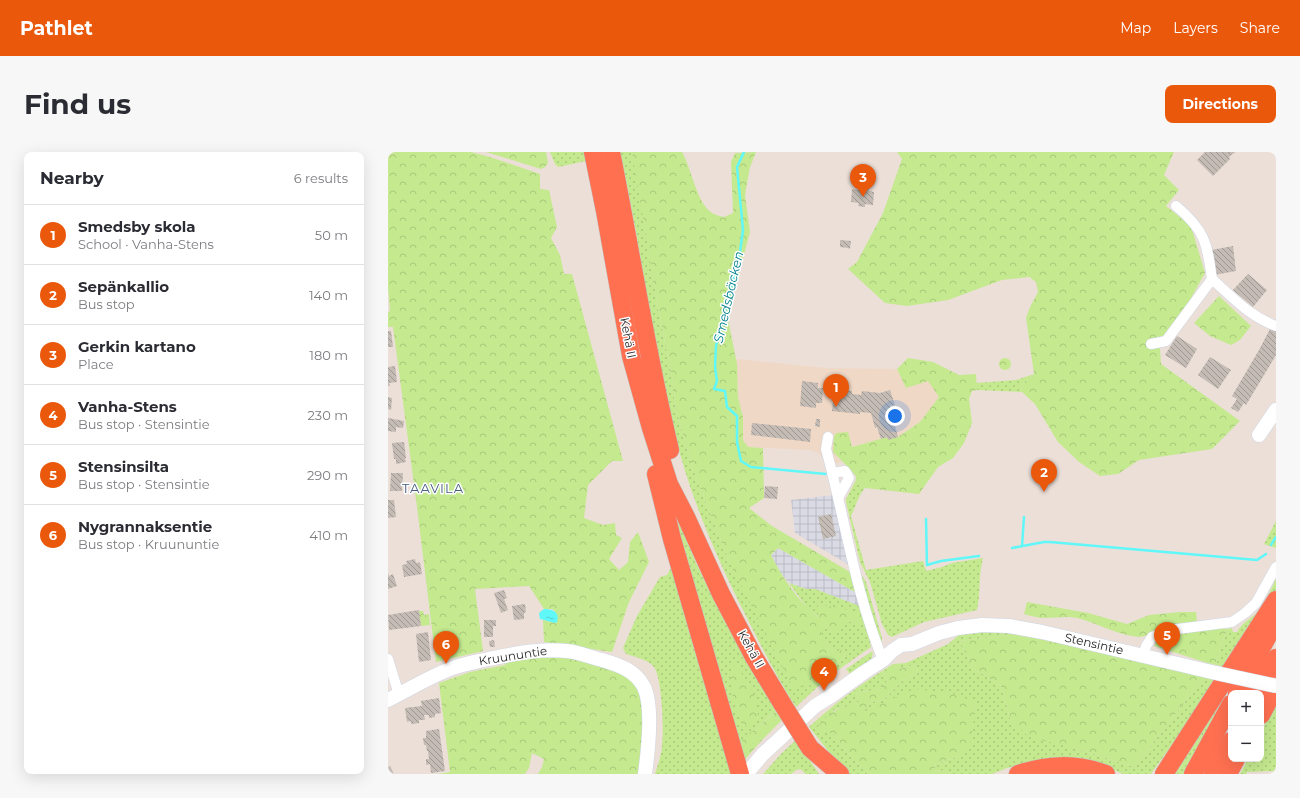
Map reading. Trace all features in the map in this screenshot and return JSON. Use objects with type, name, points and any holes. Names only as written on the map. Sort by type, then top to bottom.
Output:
[{"type":"highway","name":"Kehä II","points":[[593,152],[631,356],[651,428],[669,484],[686,517],[721,594],[754,657],[827,774]]},
{"type":"highway","name":"Kehä II","points":[[611,152],[656,394],[678,479],[686,517]]},
{"type":"highway","points":[[631,356],[637,398],[672,539],[740,774]]},
{"type":"highway","points":[[1164,774],[1276,600]]},
{"type":"highway","points":[[1239,690],[1276,621]]},
{"type":"highway","points":[[1259,690],[1276,658]]},
{"type":"highway","points":[[1264,709],[1276,686]]},
{"type":"highway","points":[[1193,774],[1228,710]]},
{"type":"highway","points":[[1158,774],[1184,742]]},
{"type":"highway","points":[[1213,774],[1228,746]]},
{"type":"highway","points":[[810,748],[840,774]]},
{"type":"highway","points":[[1228,774],[1234,762]]},
{"type":"highway","points":[[1018,774],[1063,765],[1082,767],[1106,774]]},
{"type":"main road","points":[[1259,435],[1276,410]]},
{"type":"main road","name":"Stensintie","points":[[746,774],[763,754],[815,706],[883,660],[892,651],[902,645],[912,644],[939,633],[958,628],[990,625],[1009,626],[1042,632],[1276,686]]},
{"type":"main road","name":"Kruununtie","points":[[394,698],[436,675],[458,666],[532,651],[568,651],[611,662],[634,673],[643,686],[646,694],[649,728],[645,774]]},
{"type":"main road","name":"Stensintie","points":[[758,774],[782,747],[819,711],[831,696]]},
{"type":"street","points":[[1176,206],[1191,218],[1202,235],[1209,254],[1212,279],[1248,311],[1265,322],[1276,326]]},
{"type":"street","points":[[1152,344],[1166,341],[1212,279]]},
{"type":"street","points":[[828,437],[826,448],[838,498],[867,615],[873,636],[883,660]]},
{"type":"street","points":[[832,473],[845,471],[849,476],[838,498]]},
{"type":"street","points":[[1143,656],[1148,642],[1152,638],[1170,630],[1232,622],[1256,603],[1276,567]]},
{"type":"street","points":[[388,658],[394,698]]},
{"type":"shaded area","points":[[736,359],[826,368],[897,369],[906,388],[928,380],[939,397],[920,422],[898,437],[887,437],[833,452],[842,462],[831,465],[826,463],[819,453],[809,450],[748,447],[743,440],[743,417],[738,397]]},
{"type":"shaded area","points":[[833,495],[849,565],[795,533],[791,500]]},
{"type":"shaded area","points":[[778,548],[860,595],[862,607],[815,589],[806,589],[789,583],[779,571],[771,555]]},
{"type":"green space","points":[[388,152],[471,152],[540,174],[540,189],[549,190],[557,227],[551,238],[560,255],[564,274],[572,274],[623,461],[612,461],[588,485],[584,518],[603,525],[615,523],[616,535],[622,538],[609,559],[619,570],[628,562],[630,542],[638,532],[649,562],[629,602],[612,652],[544,642],[543,620],[556,623],[555,611],[552,609],[544,609],[529,586],[475,589],[483,651],[436,662],[393,327],[388,327],[388,312],[390,311],[388,287]]},
{"type":"green space","points":[[486,152],[546,152],[548,163],[541,169]]},
{"type":"green space","points":[[550,152],[584,152],[586,161],[558,167],[555,164]]},
{"type":"green space","points":[[620,152],[632,152],[634,159],[658,308],[675,391],[674,402],[693,469],[728,559],[811,685],[842,660],[844,655],[834,652],[820,633],[825,625],[847,621],[864,624],[819,604],[819,617],[808,609],[789,583],[806,589],[815,589],[862,607],[871,647],[828,677],[796,707],[771,665],[726,576],[688,481],[666,396]]},
{"type":"green space","points":[[632,152],[682,152],[702,201],[712,213],[724,217],[733,213],[731,162],[735,153],[756,152],[750,167],[745,195],[750,232],[727,314],[737,364],[738,397],[743,417],[743,440],[748,447],[763,448],[764,498],[749,508],[772,526],[850,572],[860,595],[778,548],[771,555],[791,588],[811,611],[818,617],[818,604],[863,613],[864,625],[847,621],[835,635],[825,625],[821,633],[834,652],[841,650],[844,655],[842,660],[811,685],[793,688],[728,559],[693,469],[674,402],[675,391],[658,308]]},
{"type":"green space","points":[[897,152],[1174,152],[1164,175],[1179,190],[1166,206],[1191,226],[1205,273],[1167,341],[1160,348],[1161,364],[1240,421],[1212,449],[1139,460],[1118,474],[1100,476],[1079,462],[1058,442],[1035,404],[1022,392],[1021,385],[1034,374],[1026,318],[1038,292],[1036,282],[1029,277],[1002,280],[948,300],[907,306],[885,303],[848,269],[857,262],[883,213],[902,159]]},
{"type":"green space","points":[[1219,296],[1251,326],[1240,340],[1231,345],[1210,336],[1194,323]]},
{"type":"green space","points":[[908,358],[933,362],[959,375],[976,374],[977,390],[972,391],[969,399],[972,423],[964,443],[953,458],[938,467],[919,494],[865,488],[851,470],[833,452],[834,437],[836,433],[848,432],[852,447],[887,437],[898,437],[920,422],[939,397],[928,381],[906,388],[897,369]]},
{"type":"green space","points":[[1007,358],[1010,359],[1010,369],[1003,370],[1000,369],[999,362],[1000,359]]},
{"type":"green space","points":[[1034,374],[1021,385],[1022,392],[977,390],[976,383],[1016,380]]},
{"type":"green space","points":[[856,476],[865,488],[851,516],[866,570],[923,561],[926,571],[952,563],[983,558],[977,610],[924,622],[892,637],[888,635],[882,624],[870,582],[860,562],[846,502],[846,499],[856,480]]},
{"type":"green space","points":[[663,483],[696,563],[716,604],[776,711],[742,741],[739,749]]},
{"type":"green space","points":[[1276,521],[1276,548],[1264,544]]},
{"type":"green space","points":[[671,568],[733,774],[655,774],[661,755],[663,737],[661,692],[657,673],[651,664],[626,654],[623,648],[637,616],[660,577],[667,575]]},
{"type":"green space","points":[[861,574],[866,582],[882,642],[877,635],[860,575]]},
{"type":"green space","points":[[1276,579],[1276,591],[1227,667],[1211,664],[1216,662],[1227,629],[1232,628],[1233,632],[1237,632],[1242,625],[1257,613],[1264,603]]},
{"type":"green space","points":[[1027,602],[1088,613],[1127,624],[1149,615],[1180,612],[1196,612],[1197,622],[1140,637],[1116,632],[1077,618],[1043,618],[1024,614]]},
{"type":"green space","points":[[419,611],[423,611],[424,615],[429,614],[430,625],[421,626]]},
{"type":"green space","points":[[1217,627],[1227,629],[1216,662],[1211,664],[1154,646],[1157,640],[1175,632]]},
{"type":"green space","points":[[972,630],[1017,634],[960,641],[973,668],[1001,686],[1011,721],[1078,749],[1134,767],[1206,675],[1219,678],[1151,774],[1123,774],[1094,761],[1055,757],[1007,768],[992,774],[950,774],[945,770],[936,772],[934,765],[959,756],[972,725],[976,703],[862,713],[871,702],[884,700],[903,680],[918,673],[916,665],[898,669],[893,664],[906,663],[948,644],[959,635]]},
{"type":"green space","points":[[1017,634],[1206,675],[1134,767],[1078,749],[1029,737],[1011,721],[1001,686],[973,668],[960,641]]},
{"type":"green space","points":[[1252,646],[1184,774],[1168,774]]},
{"type":"green space","points":[[873,652],[871,661],[850,674],[846,669]]},
{"type":"green space","points":[[562,654],[592,661],[632,677],[644,697],[641,774],[538,774],[544,759],[532,753],[529,768],[525,774],[438,774],[450,772],[439,683],[470,672],[505,665],[508,660]]},
{"type":"green space","points":[[893,664],[898,669],[916,665],[918,673],[903,680],[884,700],[871,702],[863,712],[914,689],[954,694],[976,703],[970,747],[959,756],[934,765],[936,772],[945,770],[950,774],[871,774],[855,761],[833,733],[822,733],[817,728],[826,717],[835,710],[859,702],[856,693],[880,689],[888,680],[882,671]]},
{"type":"green space","points":[[733,665],[737,666],[751,690],[758,710],[758,717],[749,726],[743,727],[733,696],[731,688],[731,673]]},
{"type":"green space","points":[[882,671],[888,680],[880,689],[856,693],[859,702],[834,710],[822,733],[833,733],[855,761],[871,774],[848,774],[809,727],[862,684]]},
{"type":"green space","points":[[1276,698],[1275,771],[1247,772],[1246,774],[1240,774],[1246,762],[1264,762],[1264,727]]},
{"type":"green space","points":[[776,711],[782,720],[743,762],[739,749],[741,742],[746,735],[756,729]]},
{"type":"green space","points":[[796,740],[819,774],[805,774],[802,770],[798,769],[791,774],[763,774],[782,753]]},
{"type":"water","points":[[544,609],[557,613],[557,622],[555,623],[540,619],[539,614]]},
{"type":"building","points":[[1205,152],[1235,152],[1213,176],[1197,160]]},
{"type":"building","points":[[860,185],[868,186],[869,191],[874,192],[873,205],[865,204],[865,207],[858,206],[859,203],[851,202],[852,189],[858,190]]},
{"type":"building","points":[[840,240],[851,241],[850,249],[840,247]]},
{"type":"building","points":[[1233,246],[1236,271],[1214,275],[1211,250]]},
{"type":"building","points":[[1248,274],[1267,290],[1253,307],[1233,290]]},
{"type":"building","points":[[1271,327],[1276,329],[1276,355],[1246,405],[1244,403],[1238,412],[1231,408],[1237,399],[1232,396]]},
{"type":"building","points":[[388,331],[391,331],[393,347],[388,347]]},
{"type":"building","points":[[1177,336],[1197,349],[1186,368],[1165,355]]},
{"type":"building","points":[[1210,357],[1231,370],[1218,389],[1198,375]]},
{"type":"building","points":[[395,366],[397,382],[389,383],[390,386],[388,386],[388,367]]},
{"type":"building","points":[[802,381],[818,383],[818,388],[823,388],[822,403],[816,403],[816,408],[800,406]]},
{"type":"building","points":[[890,390],[895,405],[890,406],[898,437],[888,440],[887,437],[881,439],[877,427],[875,428],[871,413],[860,412],[860,414],[832,411],[834,391],[852,391],[852,394],[861,395],[862,391],[880,393]]},
{"type":"building","points":[[388,397],[392,398],[391,410],[388,409]]},
{"type":"building","points":[[388,418],[404,421],[403,428],[396,427],[396,432],[388,431]]},
{"type":"building","points":[[816,419],[820,419],[820,427],[815,426]]},
{"type":"building","points":[[752,423],[811,429],[810,442],[751,435]]},
{"type":"building","points":[[404,442],[406,462],[396,464],[392,443]]},
{"type":"building","points":[[391,473],[403,473],[402,491],[390,491]]},
{"type":"building","points":[[765,486],[778,487],[777,499],[764,498]]},
{"type":"building","points":[[388,500],[394,500],[396,517],[388,518]]},
{"type":"building","points":[[831,514],[836,536],[823,539],[818,517]]},
{"type":"building","points":[[415,559],[416,563],[420,562],[422,574],[404,577],[402,565],[407,564],[406,561]]},
{"type":"building","points":[[388,573],[389,576],[393,574],[397,586],[388,589]]},
{"type":"building","points":[[504,590],[507,598],[504,599],[508,610],[501,613],[494,593]]},
{"type":"building","points":[[525,604],[526,612],[524,613],[524,619],[514,620],[512,606]]},
{"type":"building","points":[[419,610],[421,626],[389,630],[388,615]]},
{"type":"building","points":[[484,620],[496,620],[496,626],[493,626],[493,637],[484,637]]},
{"type":"building","points":[[428,632],[431,660],[419,662],[416,634]]},
{"type":"building","points":[[494,640],[495,647],[490,647],[489,641]]},
{"type":"building","points":[[439,698],[441,713],[435,714],[435,717],[429,718],[429,715],[424,715],[425,720],[419,720],[419,723],[411,724],[411,721],[407,722],[405,708],[422,706],[421,701]]},
{"type":"building","points":[[439,729],[445,771],[431,773],[430,764],[426,765],[426,759],[429,759],[428,751],[426,745],[424,745],[423,738],[426,738],[426,731]]},
{"type":"building","points":[[390,766],[394,774],[388,774],[388,767]]},
{"type":"waterway","name":"Smedsbäcken","points":[[744,152],[737,167],[743,230],[740,252],[716,346],[715,367],[717,381],[714,389],[725,391],[727,407],[737,416],[737,442],[741,461],[751,467],[826,474]]},
{"type":"waterway","points":[[1022,546],[1024,517]]},
{"type":"waterway","points":[[926,519],[927,565],[941,561],[979,556]]},
{"type":"waterway","points":[[1271,545],[1276,537]]},
{"type":"waterway","points":[[1012,548],[1050,542],[1257,560],[1266,554]]},
{"type":"place","name":"Gerkin kartano","points":[[863,197]]},
{"type":"place","name":"Smedsby skola","points":[[836,407]]},
{"type":"place","name":"Sepänkallio","points":[[1044,492]]},
{"type":"place","name":"Stensinsilta","points":[[1167,655]]},
{"type":"place","name":"Nygrannaksentie","points":[[446,664]]},
{"type":"place","name":"Vanha-Stens","points":[[824,691]]},
{"type":"district","name":"TAAVILA","points":[[433,488]]}]
